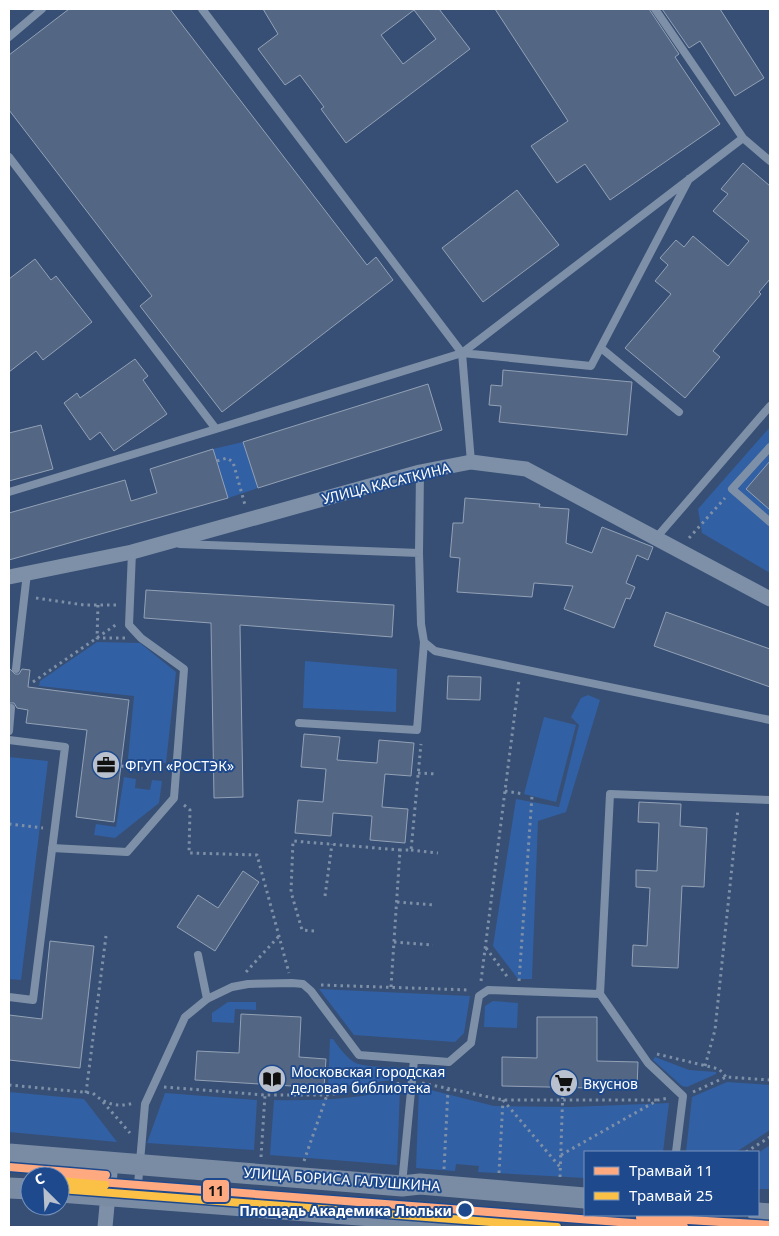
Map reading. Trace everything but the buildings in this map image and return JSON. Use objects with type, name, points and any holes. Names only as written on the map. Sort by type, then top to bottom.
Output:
[{"type":"main road","name":"УЛИЦА БОРИСА ГАЛУШКИНА","points":[[9,1154],[111,1162],[140,1154],[402,1186],[420,1184],[584,1198]]},
{"type":"main road","points":[[70,1193],[398,1218],[430,1225],[484,1227]]},
{"type":"street","name":"УЛИЦА КАСАТКИНА","points":[[9,577],[132,552],[420,472],[471,462],[526,469],[770,598]]},
{"type":"street","points":[[105,1227],[111,1162]]},
{"type":"lane","points":[[9,37],[42,9]]},
{"type":"lane","points":[[202,9],[462,353],[471,462]]},
{"type":"lane","points":[[655,9],[743,138],[770,160]]},
{"type":"lane","points":[[9,492],[462,353],[743,138]]},
{"type":"lane","points":[[9,157],[216,429]]},
{"type":"lane","points":[[462,353],[591,366],[689,179]]},
{"type":"lane","points":[[601,348],[679,412]]},
{"type":"lane","points":[[656,538],[770,406]]},
{"type":"lane","points":[[770,447],[732,489],[770,522]]},
{"type":"lane","points":[[299,724],[417,730],[424,642],[421,624],[419,554],[420,472]]},
{"type":"lane","points":[[166,543],[419,554]]},
{"type":"lane","points":[[52,848],[126,852],[174,798],[184,669],[141,638],[129,625],[132,552]]},
{"type":"lane","points":[[16,669],[13,659],[27,574]]},
{"type":"lane","points":[[424,642],[436,651],[770,720]]},
{"type":"lane","points":[[9,731],[11,708]]},
{"type":"lane","points":[[9,740],[64,747],[33,1000],[9,997]]},
{"type":"lane","points":[[676,1151],[683,1096],[648,1063],[600,994],[610,794],[770,800]]},
{"type":"lane","points":[[198,955],[207,999]]},
{"type":"lane","points":[[137,1198],[140,1154],[148,1099],[185,1017],[207,999],[232,987],[248,984],[303,984],[311,991],[359,1055],[449,1062],[471,1043],[479,996],[488,990],[600,994]]},
{"type":"lane","points":[[402,1186],[414,1060]]},
{"type":"path","points":[[217,461],[227,458],[232,462],[249,520]]},
{"type":"path","points":[[700,525],[732,489]]},
{"type":"path","points":[[24,596],[98,605],[130,605]]},
{"type":"path","points":[[97,638],[98,605]]},
{"type":"path","points":[[33,682],[130,615]]},
{"type":"path","points":[[97,638],[141,638]]},
{"type":"path","points":[[303,984],[479,990],[521,668]]},
{"type":"path","points":[[411,850],[421,744]]},
{"type":"path","points":[[121,766],[176,772]]},
{"type":"path","points":[[418,773],[436,774]]},
{"type":"path","points":[[505,791],[524,794]]},
{"type":"path","points":[[519,991],[532,796]]},
{"type":"path","points":[[174,798],[190,810],[189,853],[257,855],[292,983]]},
{"type":"path","points":[[705,1066],[715,1030],[738,800]]},
{"type":"path","points":[[9,824],[55,830]]},
{"type":"path","points":[[314,931],[302,930],[291,892],[293,841],[438,852]]},
{"type":"path","points":[[325,896],[332,844]]},
{"type":"path","points":[[391,987],[400,850]]},
{"type":"path","points":[[397,902],[434,905]]},
{"type":"path","points":[[86,1093],[106,936]]},
{"type":"path","points":[[232,987],[279,936]]},
{"type":"path","points":[[394,942],[433,946]]},
{"type":"path","points":[[485,947],[519,991]]},
{"type":"path","points":[[635,1045],[660,1055],[719,1069],[726,1077]]},
{"type":"path","points":[[154,1086],[265,1095],[327,1095],[367,1090],[411,1080],[503,1100],[563,1101],[658,1100],[683,1096],[726,1077],[770,1080]]},
{"type":"path","points":[[9,1085],[93,1093],[102,1102],[140,1154]]},
{"type":"path","points":[[560,1186],[563,1087]]},
{"type":"path","points":[[444,1177],[448,1089]]},
{"type":"path","points":[[260,1162],[265,1095]]},
{"type":"path","points":[[302,1166],[327,1095]]},
{"type":"path","points":[[102,1102],[118,1106],[148,1099]]},
{"type":"path","points":[[503,1100],[560,1167]]},
{"type":"path","points":[[498,1181],[503,1100]]},
{"type":"path","points":[[561,1155],[658,1100]]},
{"type":"path","points":[[748,1151],[770,1137]]},
{"type":"shaded area","points":[[770,427],[770,573],[702,533],[698,509]]},
{"type":"shaded area","points":[[243,442],[258,488],[228,498],[213,449]]},
{"type":"shaded area","points":[[97,642],[140,643],[176,672],[166,763],[128,759],[134,696],[39,686],[40,681]]},
{"type":"shaded area","points":[[305,661],[397,669],[396,712],[303,708]]},
{"type":"shaded area","points":[[588,695],[600,700],[566,812],[538,821],[532,979],[518,979],[493,946],[516,799],[559,807],[579,725],[571,717],[581,698]]},
{"type":"shaded area","points":[[544,717],[576,725],[556,802],[524,794]]},
{"type":"shaded area","points":[[9,757],[48,761],[21,980],[9,979]]},
{"type":"shaded area","points":[[124,777],[136,779],[135,788],[150,790],[152,780],[162,781],[159,803],[115,838],[94,835],[96,824],[116,827]]},
{"type":"shaded area","points":[[319,989],[470,996],[464,1033],[455,1042],[354,1035]]},
{"type":"shaded area","points":[[493,1001],[518,1003],[517,1028],[484,1027],[485,1006]]},
{"type":"shaded area","points":[[228,1002],[256,1002],[256,1010],[235,1009],[234,1023],[212,1022],[212,1013]]},
{"type":"shaded area","points":[[330,1039],[333,1039],[352,1061],[358,1064],[393,1068],[393,1080],[328,1088]]},
{"type":"shaded area","points":[[655,1057],[689,1070],[716,1072],[716,1074],[687,1087],[682,1086],[653,1060]]},
{"type":"shaded area","points":[[727,1082],[770,1085],[770,1130],[738,1151],[686,1151],[692,1097]]},
{"type":"shaded area","points":[[419,1087],[494,1106],[571,1107],[669,1103],[663,1151],[584,1151],[584,1178],[478,1172],[479,1166],[456,1164],[455,1171],[416,1168]]},
{"type":"shaded area","points":[[400,1089],[397,1165],[270,1155],[274,1100],[337,1099]]},
{"type":"shaded area","points":[[9,1092],[84,1099],[117,1142],[9,1132]]},
{"type":"shaded area","points":[[165,1093],[257,1100],[254,1150],[147,1143]]},
{"type":"shaded area","points":[[770,1145],[770,1189],[759,1189],[759,1152]]},
{"type":"tram line","name":"11","points":[[9,1167],[106,1175]]},
{"type":"tram line","name":"11","points":[[70,1180],[684,1227]]},
{"type":"tram line","name":"25","points":[[70,1182],[105,1185]]},
{"type":"tram line","name":"25","points":[[70,1190],[557,1227]]},
{"type":"tram line","name":"11","points":[[640,1217],[770,1225]]},
{"type":"place","name":"ФГУП «РОСТЭК»","points":[[106,765]]},
{"type":"place","name":"Московская городская деловая библиотека","points":[[272,1079]]},
{"type":"place","name":"Вкуснов","points":[[564,1083]]},
{"type":"place","name":"Площадь Академика Люльки","points":[[465,1210]]}]
